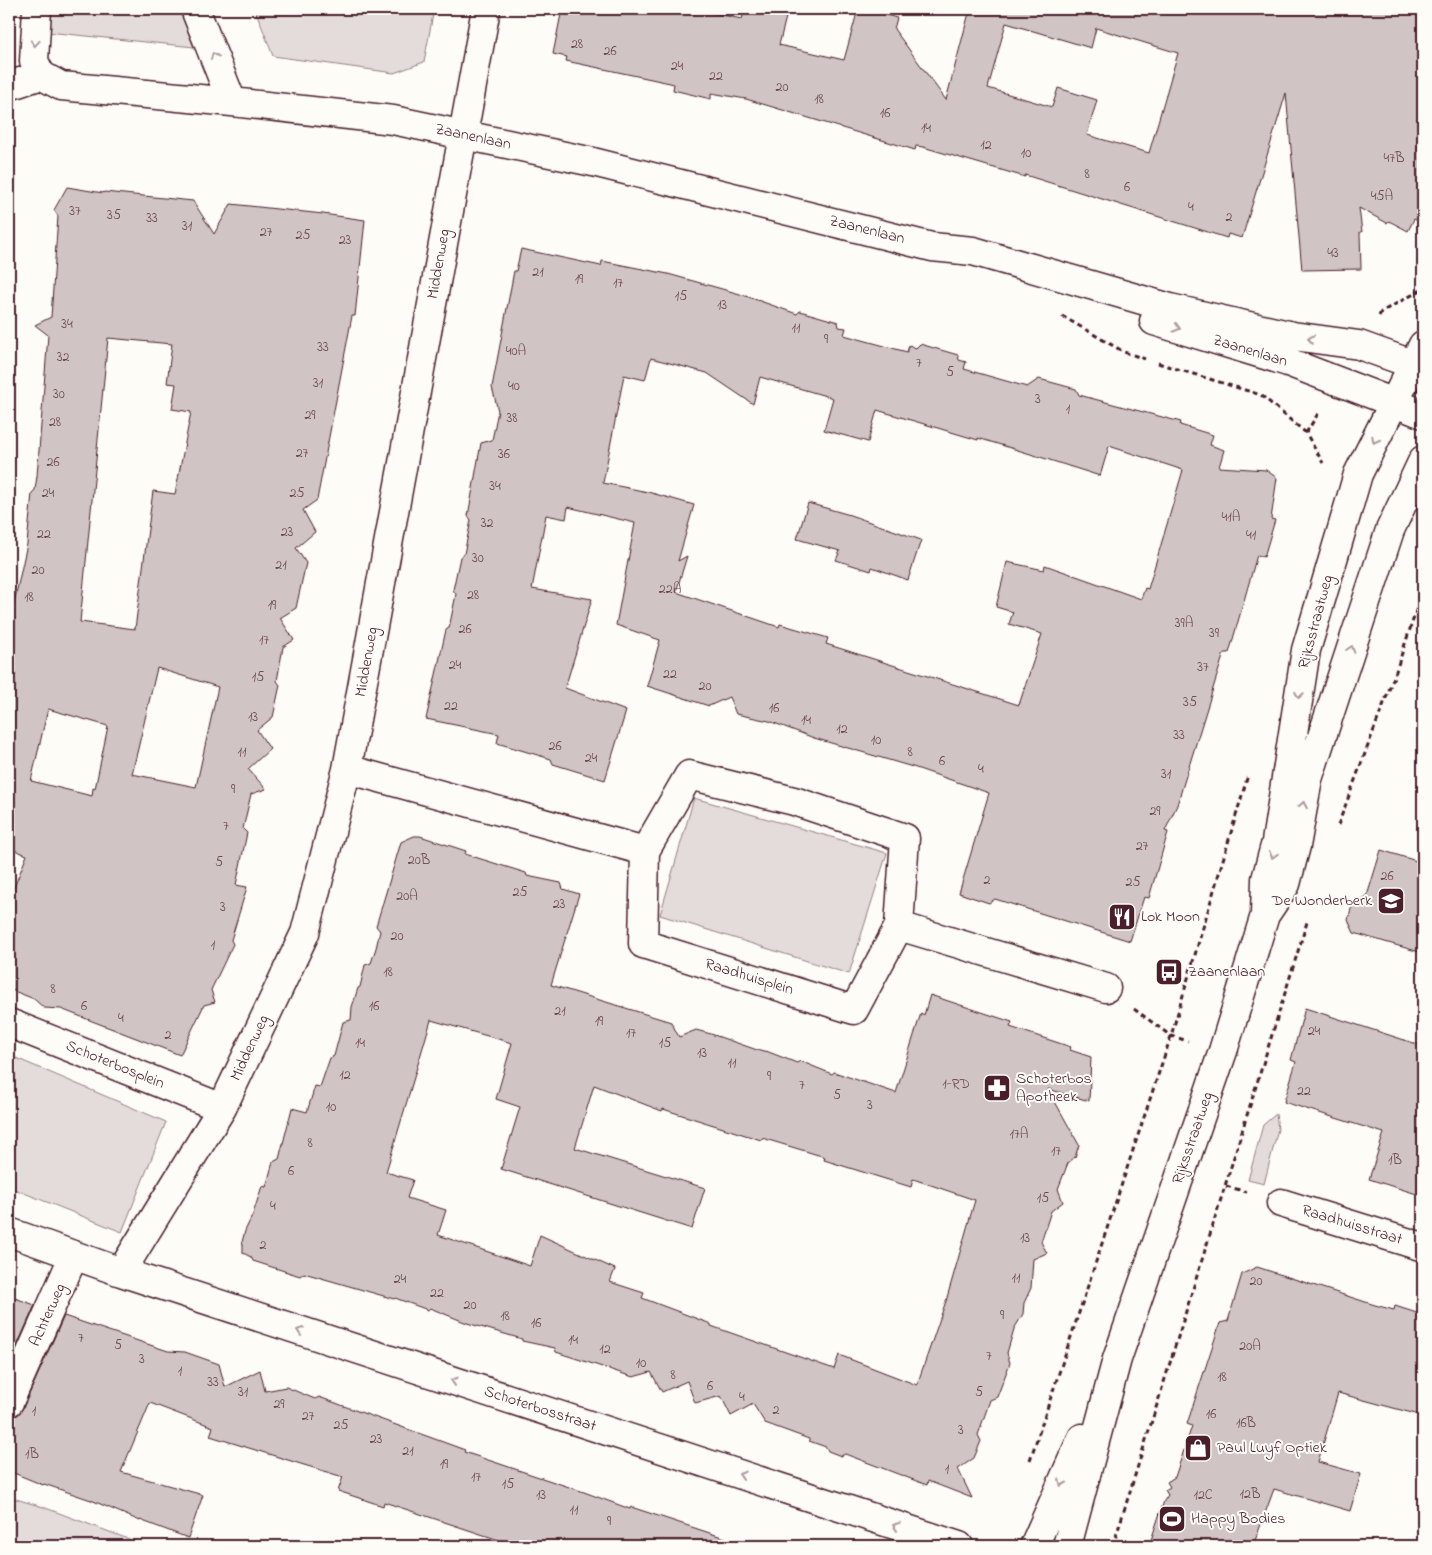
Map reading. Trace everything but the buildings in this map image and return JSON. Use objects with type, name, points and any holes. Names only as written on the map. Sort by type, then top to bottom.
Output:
[{"type":"street","points":[[9,86],[41,75],[34,61],[37,9]]},
{"type":"street","points":[[195,9],[232,102]]},
{"type":"street","name":"Middenweg","points":[[121,1272],[222,1108],[304,933],[347,769],[486,9]]},
{"type":"street","name":"Zaanenlaan","points":[[41,75],[61,86],[232,102],[393,120],[463,134],[593,162],[932,247],[973,251],[1170,308],[1283,334],[1359,346],[1420,359]]},
{"type":"street","name":"Zaanenlaan","points":[[932,247],[969,265],[1288,362],[1423,414]]},
{"type":"street","name":"Rijksstraatweg","points":[[1067,1546],[1117,1359],[1223,1051],[1265,915],[1266,879],[1276,842],[1306,650],[1358,474],[1394,403],[1420,359]]},
{"type":"street","name":"Rijksstraatweg","points":[[1265,915],[1286,884],[1296,846],[1308,779],[1390,530],[1423,460]]},
{"type":"street","points":[[347,769],[645,850]]},
{"type":"street","name":"Raadhuisplein","points":[[689,775],[794,801],[905,838],[899,926],[854,1010],[642,944],[645,850],[689,775]]},
{"type":"street","points":[[899,926],[1106,988]]},
{"type":"street","name":"Schoterbosplein","points":[[9,1023],[222,1108]]},
{"type":"street","name":"Raadhuisstraat","points":[[1281,1203],[1423,1246]]},
{"type":"street","points":[[9,1232],[121,1272]]},
{"type":"street","name":"Achterweg","points":[[9,1402],[74,1256]]},
{"type":"street","name":"Schoterbosstraat","points":[[121,1272],[959,1546]]},
{"type":"street","name":"Rijksstraatweg","points":[[1034,1546],[1117,1359]]},
{"type":"path","points":[[1359,346],[1381,312],[1423,289]]},
{"type":"path","points":[[1059,314],[1124,352],[1261,395],[1306,433],[1323,460],[1324,470]]},
{"type":"path","points":[[1337,828],[1395,674],[1423,590]]},
{"type":"path","points":[[1030,1461],[1171,1036],[1250,768]]},
{"type":"path","points":[[1113,1546],[1310,912]]},
{"type":"path","points":[[1106,988],[1171,1036],[1264,1063]]},
{"type":"shaded area","points":[[48,9],[179,9],[194,47],[47,32]]},
{"type":"shaded area","points":[[255,9],[434,9],[424,62],[394,73],[273,56]]},
{"type":"shaded area","points":[[694,798],[887,853],[849,974],[660,915]]},
{"type":"shaded area","points":[[9,1055],[166,1122],[122,1232],[9,1187]]},
{"type":"shaded area","points":[[1276,1114],[1278,1129],[1264,1184],[1248,1180],[1263,1125]]},
{"type":"shaded area","points":[[9,1497],[43,1507],[147,1546],[9,1546]]},
{"type":"place","name":"De Wonderberk","points":[[1391,901]]},
{"type":"place","name":"Lok Moon","points":[[1122,917]]},
{"type":"place","name":"Zaanenlaan","points":[[1169,972]]},
{"type":"place","name":"Schoterbos Apotheek","points":[[997,1088]]},
{"type":"place","name":"Paul Luyf Optiek","points":[[1198,1448]]},
{"type":"place","name":"Happy Bodies","points":[[1172,1519]]}]
